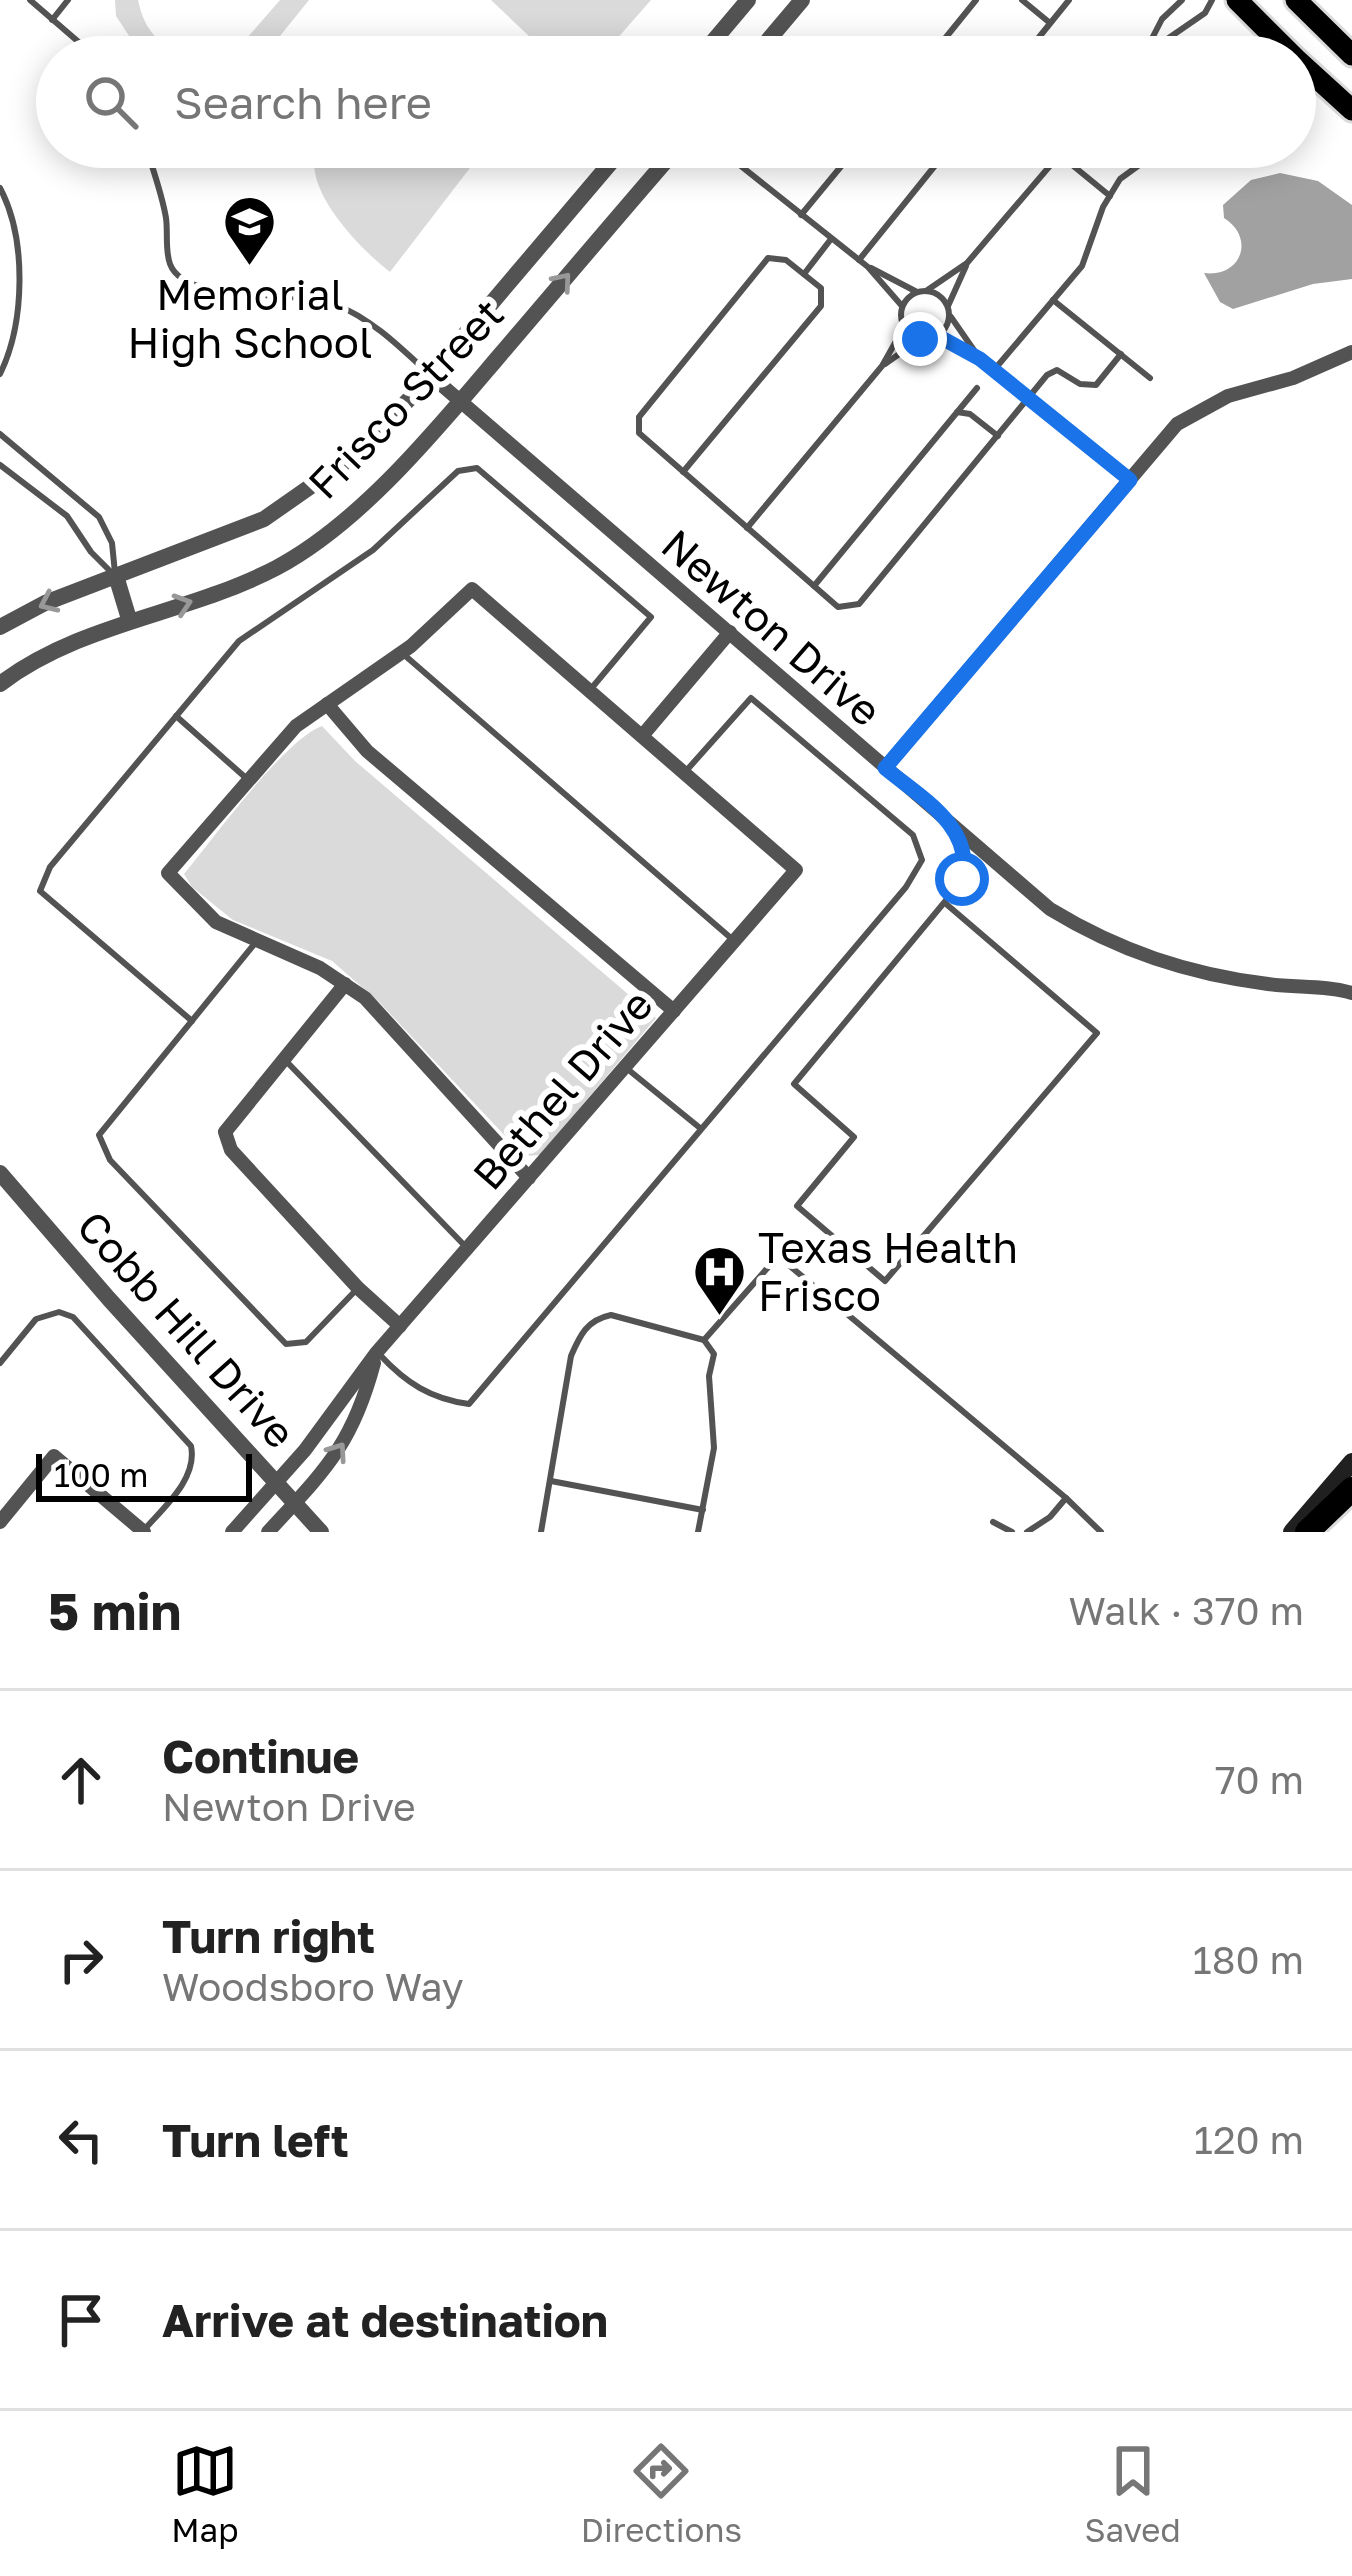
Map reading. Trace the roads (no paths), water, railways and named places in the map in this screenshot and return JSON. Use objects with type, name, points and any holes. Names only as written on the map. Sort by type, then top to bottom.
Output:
[{"type":"highway","points":[[1307,1532],[1352,1489]]},
{"type":"main road","points":[[1237,0],[1272,36]]},
{"type":"main road","points":[[1296,0],[1352,55]]},
{"type":"main road","points":[[1316,78],[1352,110]]},
{"type":"main road","points":[[1292,1532],[1352,1462]]},
{"type":"street","points":[[718,36],[748,0]]},
{"type":"street","points":[[772,36],[802,0]]},
{"type":"street","name":"Frisco Street","points":[[0,627],[45,602],[264,519],[354,456],[606,168]]},
{"type":"street","name":"Frisco Street","points":[[0,684],[34,658],[278,567],[362,506],[460,402],[659,168]]},
{"type":"street","points":[[885,768],[1177,424],[1228,396],[1293,378],[1352,352]]},
{"type":"street","name":"Newton Drive","points":[[430,374],[1050,909],[1100,939],[1178,969],[1352,993]]},
{"type":"street","points":[[116,576],[129,620]]},
{"type":"street","points":[[529,1178],[365,998],[320,968],[216,922],[168,874],[296,726],[401,652],[472,589],[684,773]]},
{"type":"street","points":[[642,736],[730,632]]},
{"type":"street","points":[[327,704],[367,751],[674,1011]]},
{"type":"street","name":"Bethel Drive","points":[[232,1532],[317,1435],[377,1352],[796,870],[684,773]]},
{"type":"street","points":[[345,985],[225,1132],[231,1150],[358,1288],[400,1326]]},
{"type":"street","name":"Cobb Hill Drive","points":[[0,1172],[321,1532]]},
{"type":"street","name":"Bethel Drive","points":[[268,1532],[343,1447],[362,1410],[377,1352]]},
{"type":"street","points":[[0,1522],[54,1456],[144,1532]]},
{"type":"lane","points":[[29,0],[71,36]]},
{"type":"lane","points":[[52,20],[68,0]]},
{"type":"lane","points":[[947,36],[976,0]]},
{"type":"lane","points":[[1022,0],[1050,23]]},
{"type":"lane","points":[[1040,36],[1069,0]]},
{"type":"lane","points":[[1153,36],[1162,19],[1182,0]]},
{"type":"lane","points":[[1172,36],[1205,13],[1211,0]]},
{"type":"lane","points":[[152,168],[166,217],[170,263],[181,279],[201,289],[296,295],[332,303],[365,320],[430,374]]},
{"type":"lane","points":[[743,168],[868,267],[902,306],[904,327],[882,366],[747,528]]},
{"type":"lane","points":[[801,215],[839,168]]},
{"type":"lane","points":[[859,260],[933,168]]},
{"type":"lane","points":[[902,306],[967,263],[1049,168]]},
{"type":"lane","points":[[1076,168],[1110,196]]},
{"type":"lane","points":[[994,370],[1082,266],[1110,196],[1120,178],[1134,168]]},
{"type":"lane","points":[[0,188],[19,257],[16,314],[0,374]]},
{"type":"lane","points":[[804,274],[831,238]]},
{"type":"lane","points":[[683,472],[821,306],[820,287],[786,260],[768,258],[639,417],[639,433],[683,472],[747,528],[838,607],[859,604],[1047,375],[1058,370],[1080,385],[1096,385],[1121,354]]},
{"type":"lane","points":[[938,336],[949,323],[949,310],[967,263]]},
{"type":"lane","points":[[868,267],[942,297],[980,359]]},
{"type":"lane","points":[[1053,300],[1150,378]]},
{"type":"lane","points":[[904,327],[920,339]]},
{"type":"lane","points":[[882,366],[920,339],[938,336],[980,359],[1130,480]]},
{"type":"lane","points":[[814,586],[977,388]]},
{"type":"lane","points":[[958,412],[970,414],[998,436]]},
{"type":"lane","points":[[0,434],[99,517],[112,543],[116,576]]},
{"type":"lane","points":[[0,465],[67,516],[91,553],[116,576]]},
{"type":"lane","points":[[192,1021],[40,891],[50,867],[239,641],[373,550],[458,471],[477,468],[651,617],[590,690]]},
{"type":"lane","points":[[401,652],[734,941]]},
{"type":"lane","points":[[377,1352],[394,1370],[439,1400],[469,1404],[907,887],[922,860],[913,835],[751,698],[684,773]]},
{"type":"lane","points":[[176,716],[249,780]]},
{"type":"lane","points":[[945,903],[1097,1033],[885,1281],[797,1206],[854,1137],[794,1084],[962,879],[965,858],[951,824]]},
{"type":"lane","points":[[256,942],[99,1135],[110,1160],[286,1344],[306,1342],[358,1288]]},
{"type":"lane","points":[[284,1059],[467,1249]]},
{"type":"lane","points":[[625,1067],[700,1128]]},
{"type":"lane","points":[[704,1340],[778,1256],[1101,1532]]},
{"type":"lane","points":[[0,1364],[36,1319],[59,1312],[73,1318],[190,1447],[193,1462],[183,1484],[144,1532]]},
{"type":"lane","points":[[541,1532],[571,1356],[580,1334],[596,1318],[611,1316],[704,1340],[714,1354],[710,1392],[714,1448],[698,1532]]},
{"type":"lane","points":[[551,1481],[703,1510]]},
{"type":"lane","points":[[1027,1532],[1050,1517],[1066,1498]]},
{"type":"lane","points":[[993,1522],[1012,1532]]},
{"type":"place","name":"Memorial High School","points":[[250,268]]},
{"type":"place","name":"Texas Health Frisco","points":[[719,1317]]}]
